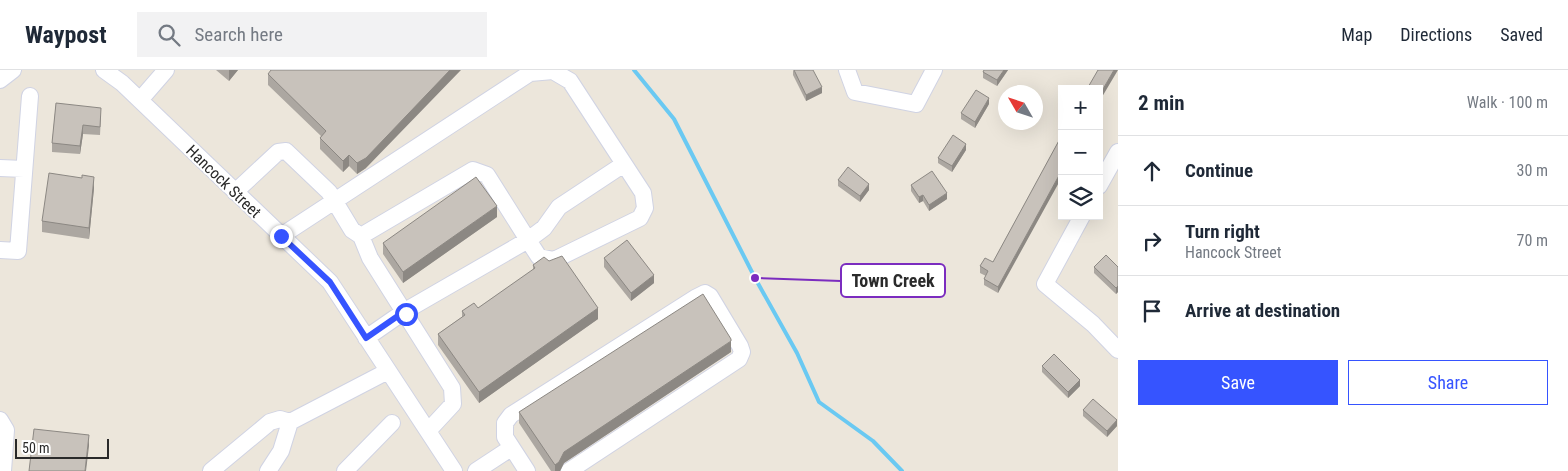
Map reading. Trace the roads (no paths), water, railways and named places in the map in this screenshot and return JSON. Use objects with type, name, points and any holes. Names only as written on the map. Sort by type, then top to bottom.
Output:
[{"type":"street","points":[[0,80],[13,70]]},
{"type":"street","name":"Hancock Street","points":[[104,70],[140,100],[330,282],[454,471]]},
{"type":"street","points":[[140,100],[166,70]]},
{"type":"street","points":[[847,70],[855,92],[916,104],[934,70]]},
{"type":"street","points":[[281,236],[530,73],[553,71],[570,81],[643,193],[645,208],[640,218],[554,260],[540,257],[487,175],[473,170],[361,236]]},
{"type":"street","points":[[0,250],[18,251],[30,96]]},
{"type":"street","points":[[235,192],[278,152],[286,151],[329,192],[352,230],[361,236],[370,258],[452,388],[454,404],[428,431]]},
{"type":"street","points":[[1103,179],[1118,152]]},
{"type":"street","points":[[366,338],[405,311],[528,240],[544,228],[559,207],[624,164]]},
{"type":"street","points":[[0,168],[24,169]]},
{"type":"street","points":[[1080,220],[1045,284],[1093,324],[1118,350]]},
{"type":"street","points":[[523,470],[504,430],[505,423],[511,415],[695,298],[705,293],[710,296],[740,346],[742,352],[739,360],[569,471]]},
{"type":"street","points":[[211,471],[270,422],[280,419],[290,422],[388,371]]},
{"type":"street","points":[[0,420],[6,430],[3,471]]},
{"type":"street","points":[[268,471],[281,451],[290,422]]},
{"type":"street","points":[[345,471],[392,424]]},
{"type":"street","points":[[476,471],[511,448]]},
{"type":"waterway","points":[[634,70],[674,119],[755,278],[797,353],[819,402],[873,441],[902,471]]},
{"type":"place","name":"Town Creek","points":[[755,278]]}]
